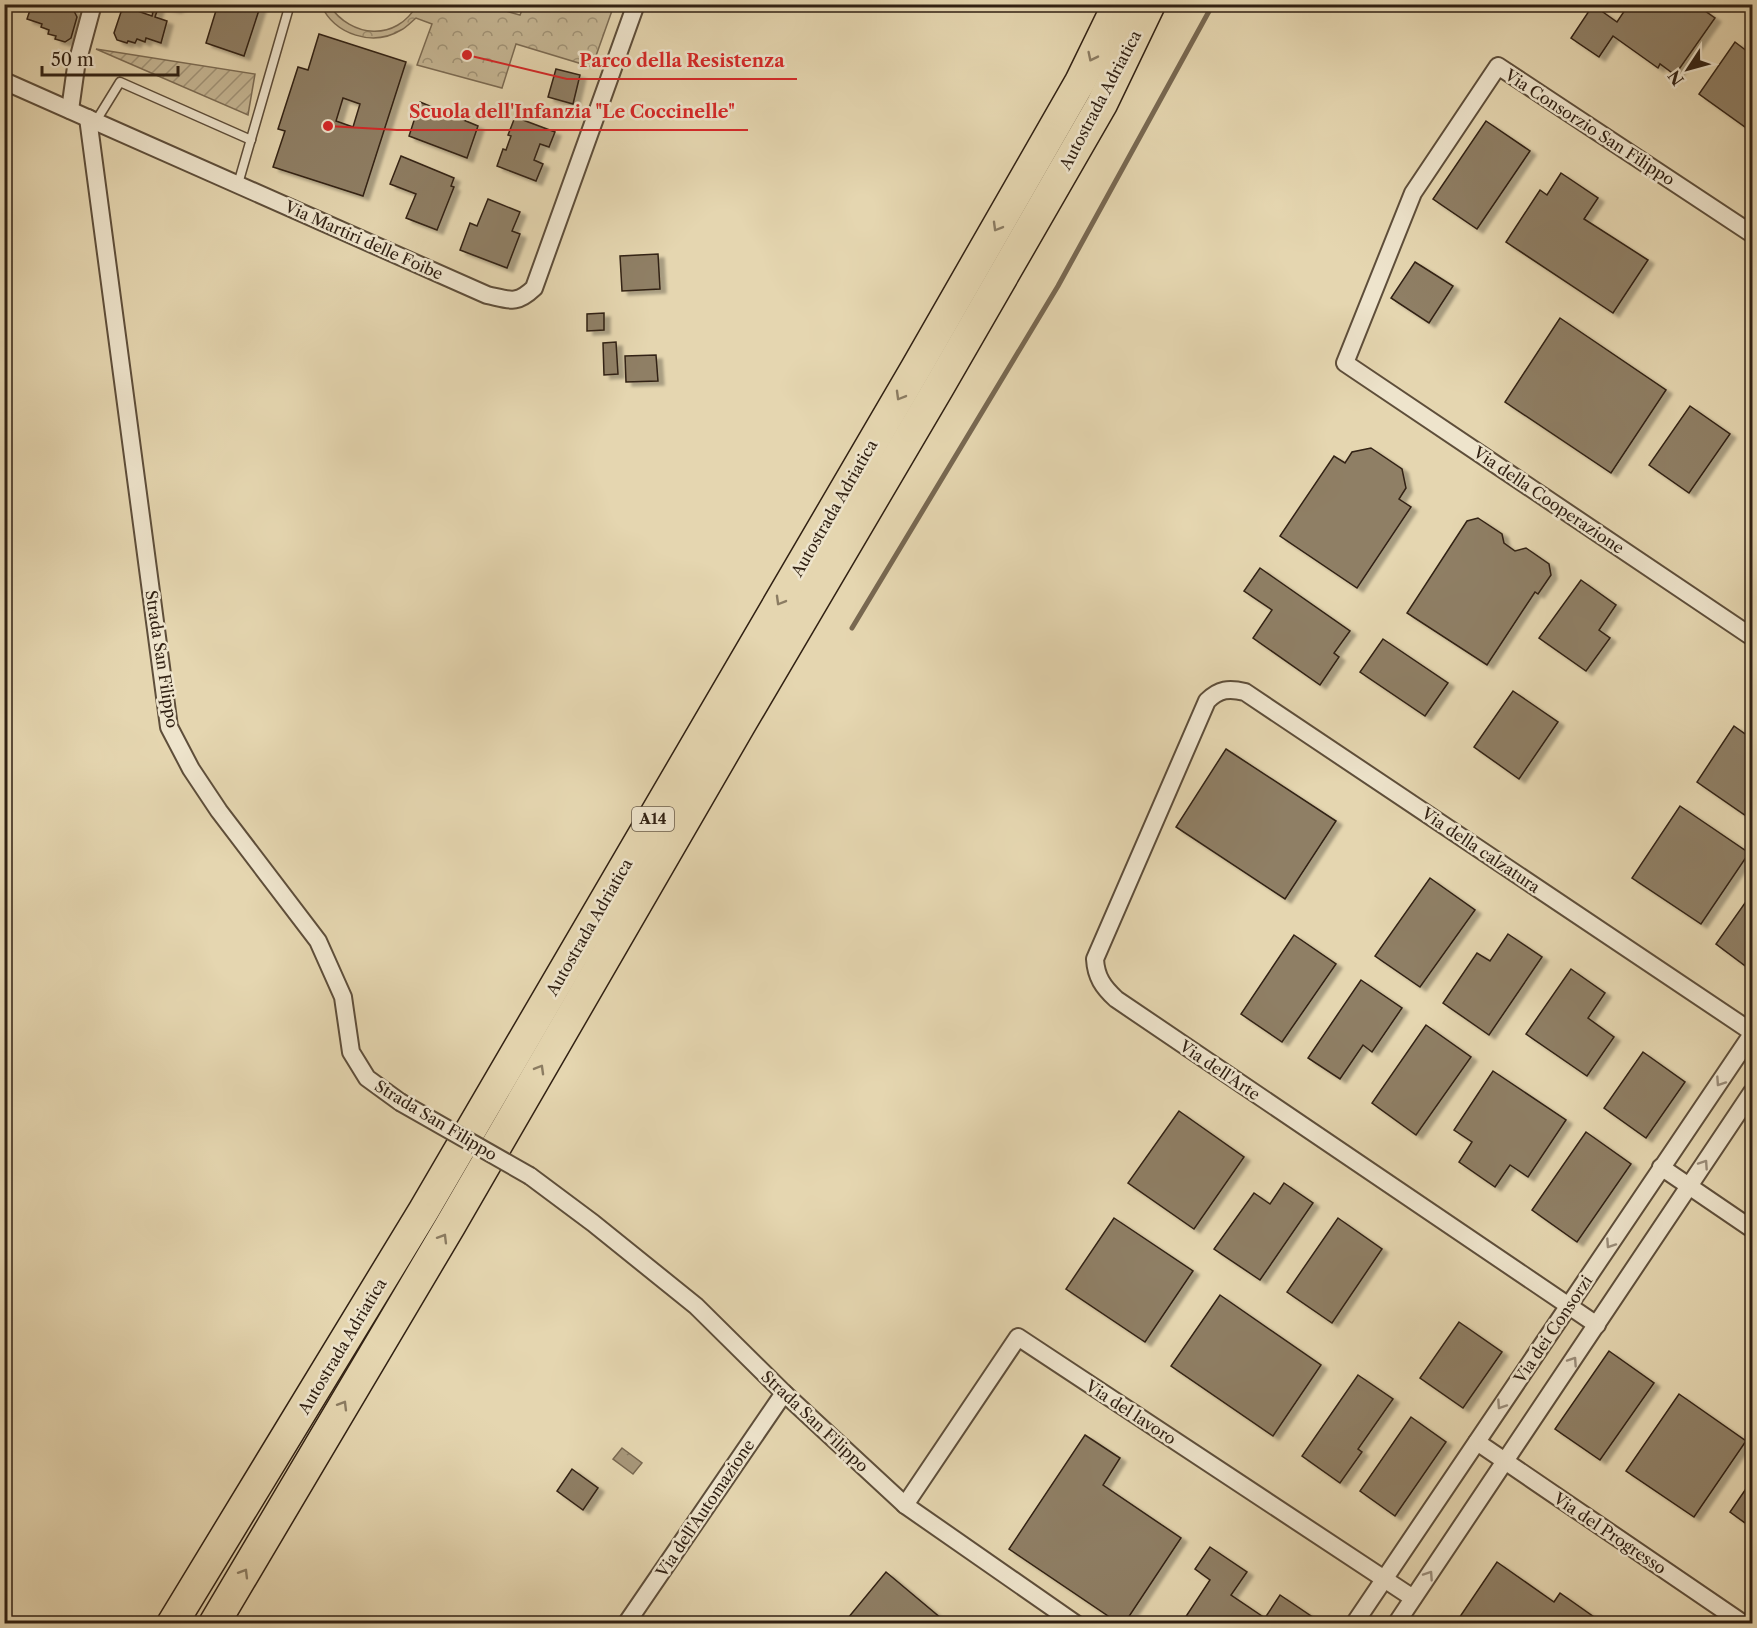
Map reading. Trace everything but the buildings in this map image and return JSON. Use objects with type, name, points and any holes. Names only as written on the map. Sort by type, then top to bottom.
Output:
[{"type":"highway","name":"Autostrada Adriatica","points":[[172,1623],[424,1210],[910,379],[1080,82],[1118,4]]},
{"type":"highway","name":"Autostrada Adriatica","points":[[214,1623],[450,1226],[939,387],[1102,104],[1150,4]]},
{"type":"street","points":[[70,110],[76,67],[93,4]]},
{"type":"street","name":"Via Martiri delle Foibe","points":[[4,81],[487,295],[514,301],[524,298],[534,288],[636,4]]},
{"type":"street","name":"Via Consorzio San Filippo","points":[[1346,363],[1413,193],[1498,66],[1752,234]]},
{"type":"street","name":"Strada San Filippo","points":[[92,119],[170,727],[191,769],[219,811],[318,941],[343,997],[351,1052],[367,1078],[400,1102],[530,1176],[593,1223],[696,1306],[784,1393],[905,1505],[1076,1623]]},
{"type":"street","name":"Via della Cooperazione","points":[[1346,363],[1752,637]]},
{"type":"street","name":"Via della calzatura","points":[[1207,701],[1214,694],[1224,690],[1245,692],[1752,1033]]},
{"type":"street","name":"Via dell'Arte","points":[[1207,701],[1095,959],[1096,972],[1103,987],[1116,999],[1597,1325]]},
{"type":"street","name":"Via dei Consorzi","points":[[1354,1623],[1752,1033]]},
{"type":"street","name":"Via dei Consorzi","points":[[1396,1623],[1752,1092]]},
{"type":"street","points":[[1661,1167],[1752,1230]]},
{"type":"street","name":"Via del lavoro","points":[[905,1505],[1018,1337],[1413,1598]]},
{"type":"street","name":"Via dell'Automazione","points":[[626,1623],[784,1393]]},
{"type":"street","name":"Via del Progresso","points":[[1477,1442],[1744,1623]]},
{"type":"lane","points":[[238,184],[290,4]]},
{"type":"lane","points":[[92,119],[120,82],[251,140]]},
{"type":"green space","points":[[321,5],[329,5],[349,24],[373,31],[386,30],[397,25],[408,17],[417,5],[483,5],[520,15],[524,5],[614,5],[592,67],[516,44],[502,88],[417,65],[432,24],[416,18],[403,29],[390,35],[367,37],[345,31],[335,24]]},
{"type":"green space","points":[[96,49],[255,74],[248,115]]},
{"type":"water","points":[[622,1448],[642,1463],[633,1474],[613,1459]]},
{"type":"waterway","points":[[852,628],[1058,286],[1213,4]]},
{"type":"place","name":"Parco della Resistenza","points":[[467,55]]},
{"type":"place","name":"Scuola dell'Infanzia \"Le Coccinelle\"","points":[[328,126]]}]
